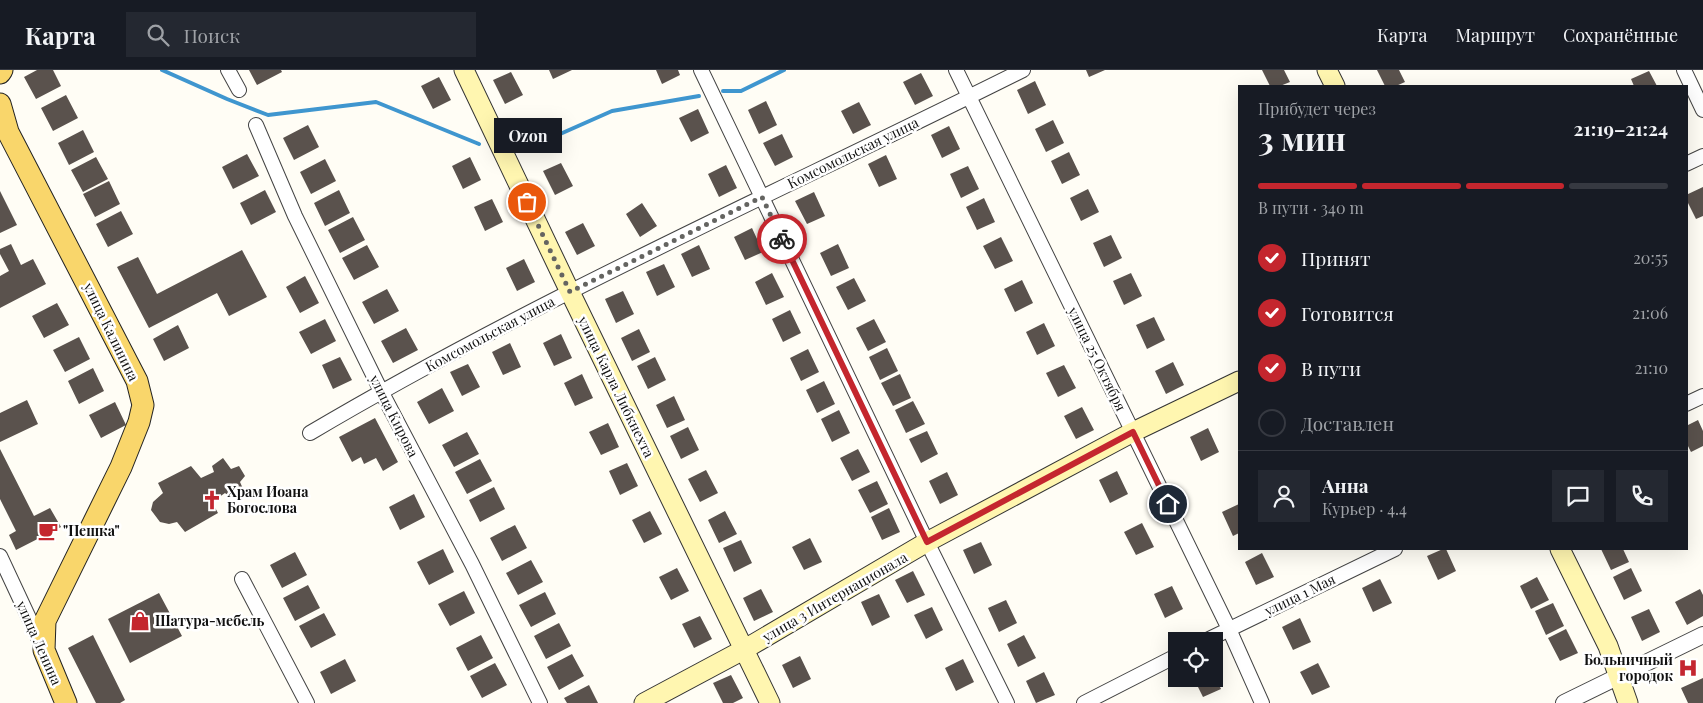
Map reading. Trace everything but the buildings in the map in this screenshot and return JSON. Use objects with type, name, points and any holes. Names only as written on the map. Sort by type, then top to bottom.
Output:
[{"type":"main road","points":[[1327,70],[1334,85]]},
{"type":"main road","name":"улица Карла Либкнехта","points":[[470,72],[570,292],[770,703]]},
{"type":"main road","name":"улица Калинина","points":[[0,104],[8,132],[137,381],[144,405],[121,467],[45,621],[44,650]]},
{"type":"main road","name":"улица 3 Интернационала","points":[[644,703],[745,649],[927,542],[1133,432],[1238,381]]},
{"type":"main road","points":[[1560,550],[1608,646],[1628,703]]},
{"type":"main road","name":"улица Ленина","points":[[44,650],[66,703]]},
{"type":"street","points":[[228,70],[239,90]]},
{"type":"street","points":[[701,70],[927,542],[1007,703]]},
{"type":"street","name":"улица 25 Октября","points":[[956,70],[968,98],[1229,629],[1262,703]]},
{"type":"street","name":"Комсомольская улица","points":[[310,433],[381,391],[570,292],[1024,70]]},
{"type":"street","points":[[1684,70],[1703,110]]},
{"type":"street","name":"улица Кирова","points":[[256,125],[295,216],[381,391],[472,564],[540,703]]},
{"type":"street","points":[[1688,163],[1703,156]]},
{"type":"street","points":[[1688,403],[1703,396]]},
{"type":"street","name":"улица 1 Мая","points":[[1223,632],[1393,550]]},
{"type":"street","name":"улица Ленина","points":[[0,556],[44,650]]},
{"type":"street","points":[[242,578],[307,703]]},
{"type":"street","points":[[1564,703],[1703,635]]},
{"type":"street","points":[[1084,703],[1168,660]]},
{"type":"waterway","points":[[162,70],[268,115],[376,102],[479,144]]},
{"type":"waterway","points":[[723,91],[741,91],[784,70]]},
{"type":"waterway","points":[[518,142],[533,146],[612,111],[699,96]]},
{"type":"way so far","points":[[527,202],[570,292],[762,197],[782,239]]},
{"type":"place","name":"Ozon","points":[[527,202]]},
{"type":"place","name":"Храм Иоана Богослова","points":[[212,500]]},
{"type":"place","name":"\"Пешка\"","points":[[48,531]]},
{"type":"place","name":"Шатура-мебель","points":[[140,621]]},
{"type":"place","name":"Больничный городок","points":[[1688,668]]},
{"type":"route","points":[[782,239],[927,542],[1133,432],[1168,504]]}]
